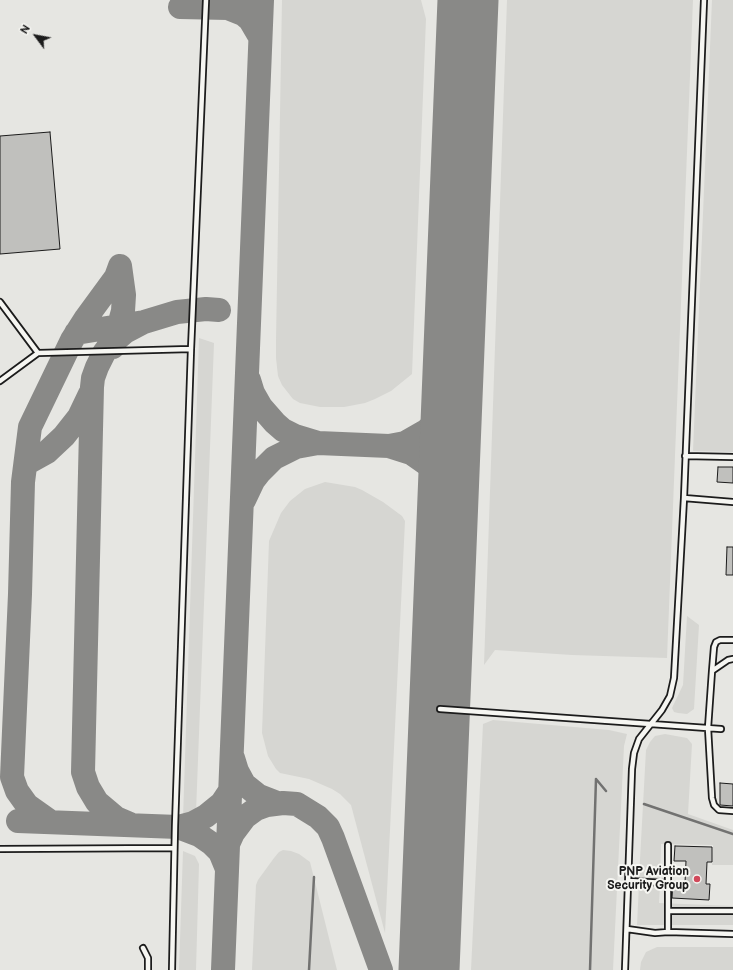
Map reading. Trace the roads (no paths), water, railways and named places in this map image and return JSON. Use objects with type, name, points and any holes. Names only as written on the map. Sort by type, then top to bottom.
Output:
[{"type":"lane","points":[[172,970],[174,848],[191,349],[206,0]]},
{"type":"lane","points":[[626,970],[632,769],[634,753],[639,739],[662,710],[670,696],[674,678],[684,498],[704,0]]},
{"type":"lane","points":[[0,302],[38,353]]},
{"type":"lane","points":[[0,381],[38,353],[191,349]]},
{"type":"lane","points":[[685,456],[733,457]]},
{"type":"lane","points":[[684,498],[733,502]]},
{"type":"lane","points":[[733,640],[720,640],[716,642],[714,647],[708,728],[712,798],[714,805],[719,810],[733,811]]},
{"type":"lane","points":[[712,671],[728,660],[733,659]]},
{"type":"lane","points":[[440,710],[721,729]]},
{"type":"lane","points":[[668,845],[668,932]]},
{"type":"lane","points":[[0,850],[174,848]]},
{"type":"lane","points":[[628,881],[667,883]]},
{"type":"lane","points":[[668,912],[733,912]]},
{"type":"lane","points":[[627,929],[655,933],[733,934]]},
{"type":"lane","points":[[143,948],[148,958],[148,970]]},
{"type":"waterway","points":[[596,779],[606,791]]},
{"type":"waterway","points":[[590,970],[596,779]]},
{"type":"waterway","points":[[644,804],[733,834]]},
{"type":"waterway","points":[[309,970],[314,877]]},
{"type":"place","name":"PNP Aviation Security Group","points":[[697,879]]}]
